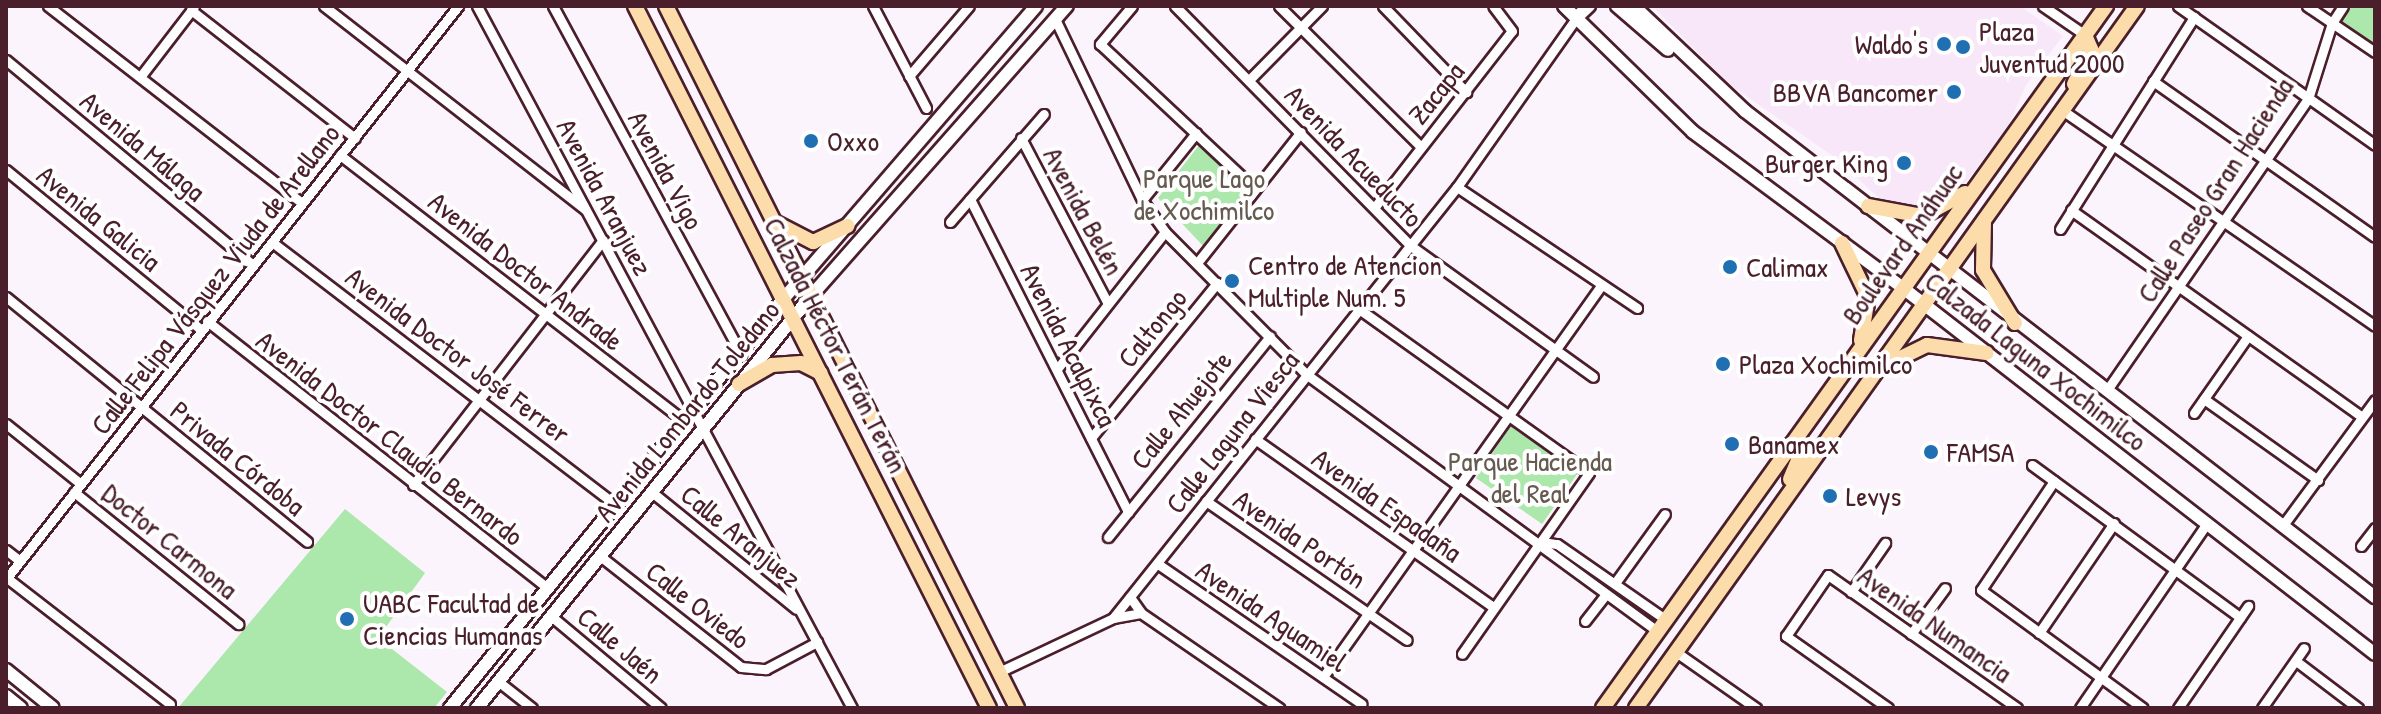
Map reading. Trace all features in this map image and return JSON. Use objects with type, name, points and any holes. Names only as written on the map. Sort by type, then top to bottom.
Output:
[{"type":"main road","name":"Calzada Héctor Terán Terán","points":[[635,6],[795,316],[989,708]]},
{"type":"main road","name":"Calzada Héctor Terán Terán","points":[[666,6],[1017,708]]},
{"type":"main road","name":"Avenida Lombardo Toledano","points":[[450,708],[785,297],[1036,6]]},
{"type":"main road","name":"Avenida Lombardo Toledano","points":[[477,708],[811,296],[1067,6]]},
{"type":"main road","name":"Calzada Laguna Xochimilco","points":[[1564,6],[1679,121],[1924,303],[2375,654]]},
{"type":"main road","points":[[1576,18],[1589,6]]},
{"type":"main road","points":[[1617,6],[1721,90]]},
{"type":"main road","name":"Calzada Laguna Xochimilco","points":[[1634,6],[1721,90],[1927,255],[2375,597]]},
{"type":"main road","name":"Boulevard Anáhuac","points":[[1603,708],[1972,188],[2106,6]]},
{"type":"main road","name":"Boulevard Anáhuac","points":[[1636,708],[2137,6]]},
{"type":"main road","points":[[2062,110],[2091,49],[2085,35]]},
{"type":"main road","points":[[1868,206],[1923,216],[1972,188]]},
{"type":"main road","points":[[1984,219],[1983,270],[2015,323]]},
{"type":"main road","points":[[773,220],[813,242],[847,226]]},
{"type":"main road","points":[[1842,243],[1868,297],[1867,320],[1856,354]]},
{"type":"main road","points":[[1875,371],[1927,345],[1986,353]]},
{"type":"main road","points":[[739,384],[772,365],[801,363],[821,373]]},
{"type":"main road","points":[[1740,561],[1797,467],[1798,454],[1789,446]]},
{"type":"main road","points":[[527,645],[553,604],[547,588]]},
{"type":"main road","points":[[1661,625],[1675,626],[1677,650]]},
{"type":"main road","points":[[6,670],[53,708]]},
{"type":"main road","points":[[460,708],[474,679]]},
{"type":"main road","points":[[6,696],[21,708]]},
{"type":"street","points":[[48,6],[302,203]]},
{"type":"street","points":[[324,6],[587,211]]},
{"type":"street","name":"Calle Felipa Vásquez Viuda de Arellano","points":[[6,578],[458,6]]},
{"type":"street","name":"Avenida Aranjuez","points":[[477,6],[852,708]]},
{"type":"street","name":"Avenida Vigo","points":[[553,6],[741,354]]},
{"type":"street","points":[[873,6],[926,108]]},
{"type":"street","points":[[1132,6],[1100,44],[1255,189]]},
{"type":"street","name":"Avenida Acueducto","points":[[1175,6],[1411,246],[1593,377]]},
{"type":"street","points":[[1279,6],[1421,147]]},
{"type":"street","points":[[1249,80],[1322,6]]},
{"type":"street","points":[[1383,6],[1466,92]]},
{"type":"street","name":"Zacapa","points":[[1374,208],[1512,31],[1493,6]]},
{"type":"street","points":[[2043,6],[2085,35]]},
{"type":"street","points":[[2178,6],[2375,145]]},
{"type":"street","points":[[2307,6],[2375,52]]},
{"type":"street","name":"Calle Paseo Gran Hacienda","points":[[2107,390],[2308,99],[2332,23],[2343,6]]},
{"type":"street","points":[[140,77],[193,8],[355,138]]},
{"type":"street","points":[[909,76],[963,9]]},
{"type":"street","points":[[2060,229],[2194,17]]},
{"type":"street","name":"Calle Laguna Viesca","points":[[999,672],[1113,618],[1457,187],[1576,18]]},
{"type":"street","points":[[1055,19],[1142,200],[1165,232],[1306,374],[1542,542],[1549,556],[1605,595],[1661,625]]},
{"type":"street","name":"Avenida Málaga","points":[[6,60],[253,265]]},
{"type":"street","points":[[2153,81],[2375,237]]},
{"type":"street","points":[[2062,110],[2375,326]]},
{"type":"street","points":[[950,222],[1044,114]]},
{"type":"street","points":[[1197,263],[1301,132]]},
{"type":"street","points":[[1142,200],[1196,133]]},
{"type":"street","name":"Avenida Belén","points":[[1021,138],[1108,304]]},
{"type":"street","name":"Avenida Doctor Andrade","points":[[340,155],[685,422]]},
{"type":"street","name":"Avenida Galicia","points":[[6,170],[204,325]]},
{"type":"street","points":[[1457,187],[1637,308]]},
{"type":"street","name":"Avenida Acalpixca","points":[[970,199],[1128,512]]},
{"type":"street","points":[[2071,210],[2362,417]]},
{"type":"street","points":[[1057,369],[1165,232]]},
{"type":"street","points":[[413,485],[603,240]]},
{"type":"street","name":"Avenida Doctor José Ferrer","points":[[272,242],[616,505]]},
{"type":"street","name":"Caltongo","points":[[1091,438],[1217,283]]},
{"type":"street","points":[[1323,677],[1463,485],[1602,285]]},
{"type":"street","name":"Privada Córdoba","points":[[6,297],[307,542]]},
{"type":"street","points":[[1359,309],[1511,414],[1589,473],[1462,654]]},
{"type":"street","name":"Avenida Doctor Claudio Bernardo","points":[[204,325],[547,588]]},
{"type":"street","name":"Calle Ahuejote","points":[[1108,537],[1270,336]]},
{"type":"street","points":[[2194,413],[2248,336]]},
{"type":"street","points":[[2204,399],[2318,480]]},
{"type":"street","points":[[2283,525],[2375,400]]},
{"type":"street","name":"Doctor Carmona","points":[[6,424],[238,624]]},
{"type":"street","name":"Avenida Espadaña","points":[[1255,439],[1493,607]]},
{"type":"street","points":[[2032,465],[2240,617]]},
{"type":"street","points":[[2054,481],[1981,590],[2143,708]]},
{"type":"street","name":"Calle Aranjuez","points":[[653,493],[801,614]]},
{"type":"street","name":"Avenida Portón","points":[[1206,501],[1407,640]]},
{"type":"street","points":[[1615,583],[1665,514]]},
{"type":"street","points":[[2039,633],[2114,523]]},
{"type":"street","points":[[2080,708],[2206,525]]},
{"type":"street","points":[[2361,546],[2375,528]]},
{"type":"street","points":[[1542,542],[1557,544],[1615,583],[1661,625]]},
{"type":"street","points":[[1851,592],[1885,543]]},
{"type":"street","points":[[6,550],[20,561]]},
{"type":"street","name":"Calle Oviedo","points":[[600,556],[741,667],[766,669],[817,642]]},
{"type":"street","name":"Avenida Aguamiel","points":[[1158,564],[1362,704]]},
{"type":"street","name":"Avenida Numancia","points":[[1888,708],[1786,636],[1828,575],[2017,708]]},
{"type":"street","points":[[6,578],[170,704]]},
{"type":"street","points":[[1911,634],[1945,588]]},
{"type":"street","points":[[1585,621],[1605,595]]},
{"type":"street","points":[[1130,597],[1141,613],[1279,708]]},
{"type":"street","points":[[2178,708],[2248,606]]},
{"type":"street","points":[[1113,618],[1141,613]]},
{"type":"street","name":"Calle Jaén","points":[[551,616],[661,708]]},
{"type":"street","points":[[2262,708],[2304,648]]},
{"type":"street","points":[[1677,650],[1756,708]]},
{"type":"street","points":[[2296,661],[2353,707]]},
{"type":"street","points":[[499,682],[532,708]]},
{"type":"shaded area","name":"Plaza Juventud 2000","points":[[1652,6],[2020,6],[2063,36],[2026,85],[2008,126],[1960,190],[1920,210],[1896,208],[1880,199],[1834,157],[1729,84]]},
{"type":"green space","points":[[2348,6],[2375,6],[2375,47],[2337,22]]},
{"type":"green space","name":"Parque Lago de Xochimilco","points":[[1203,140],[1255,189],[1204,247],[1158,198]]},
{"type":"green space","name":"Parque Hacienda del Real","points":[[1511,425],[1578,473],[1542,524],[1476,478]]},
{"type":"green space","points":[[345,509],[425,573],[378,638],[447,692],[434,708],[178,708]]},
{"type":"place","name":"Waldo's","points":[[1944,44]]},
{"type":"place","name":"Plaza Juventud 2000","points":[[1963,47]]},
{"type":"place","name":"BBVA Bancomer","points":[[1954,92]]},
{"type":"place","name":"Oxxo","points":[[811,141]]},
{"type":"place","name":"Burger King","points":[[1904,163]]},
{"type":"place","name":"Calimax","points":[[1730,267]]},
{"type":"place","name":"Centro de Atencion Multiple Num. 5","points":[[1232,281]]},
{"type":"place","name":"Plaza Xochimilco","points":[[1723,364]]},
{"type":"place","name":"Banamex","points":[[1732,444]]},
{"type":"place","name":"FAMSA","points":[[1931,452]]},
{"type":"place","name":"Levys","points":[[1830,496]]},
{"type":"place","name":"UABC Facultad de Ciencias Humanas","points":[[347,619]]}]
